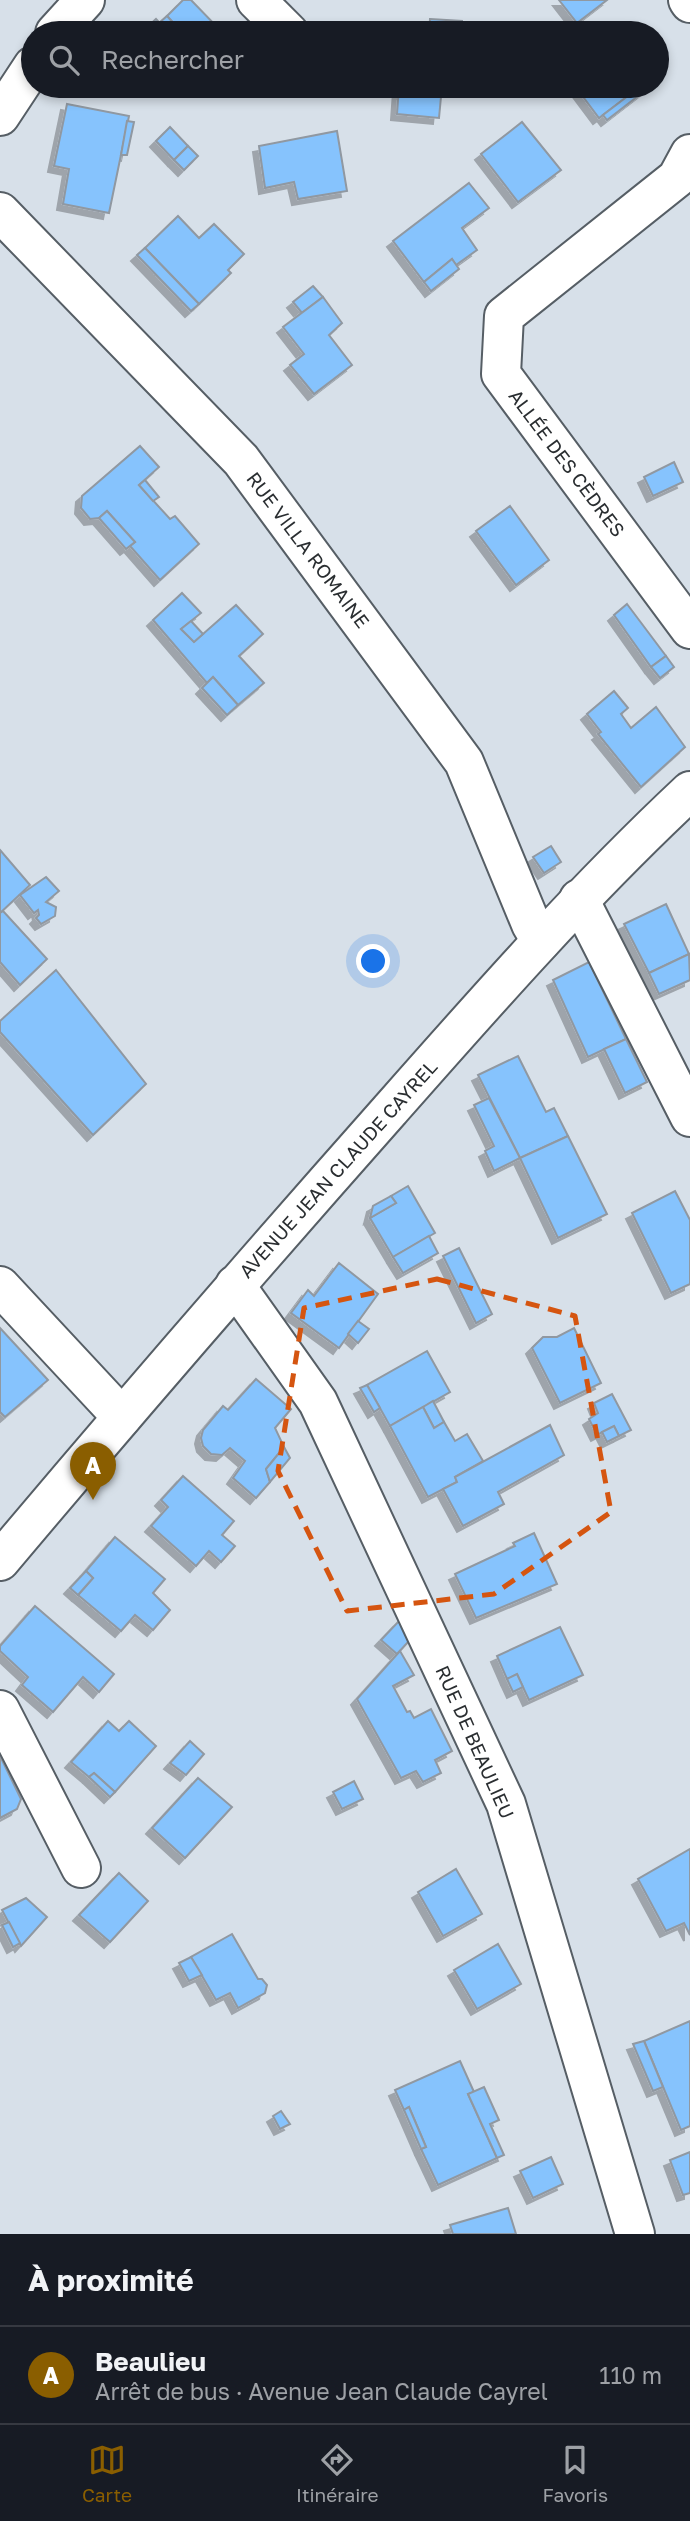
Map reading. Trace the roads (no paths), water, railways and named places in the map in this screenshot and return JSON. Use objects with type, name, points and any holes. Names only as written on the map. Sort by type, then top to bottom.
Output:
[{"type":"street","points":[[66,21],[85,0]]},
{"type":"street","points":[[256,0],[277,21]]},
{"type":"street","points":[[0,116],[21,84]]},
{"type":"street","name":"ALLÉE DES CÈDRES","points":[[690,154],[677,178],[504,316],[501,374],[690,629]]},
{"type":"street","name":"RUE VILLA ROMAINE","points":[[0,212],[241,460],[266,493],[464,762],[531,924],[541,941]]},
{"type":"street","name":"AVENUE JEAN CLAUDE CAYREL","points":[[0,1562],[235,1285],[541,941],[579,899],[690,791]]},
{"type":"street","points":[[579,899],[690,1117]]},
{"type":"street","name":"RUE DE BEAULIEU","points":[[235,1285],[318,1402],[506,1804],[635,2234]]},
{"type":"street","points":[[0,1286],[122,1417]]},
{"type":"street","points":[[0,1710],[81,1868]]},
{"type":"place","name":"Beaulieu","points":[[93,1500]]}]
